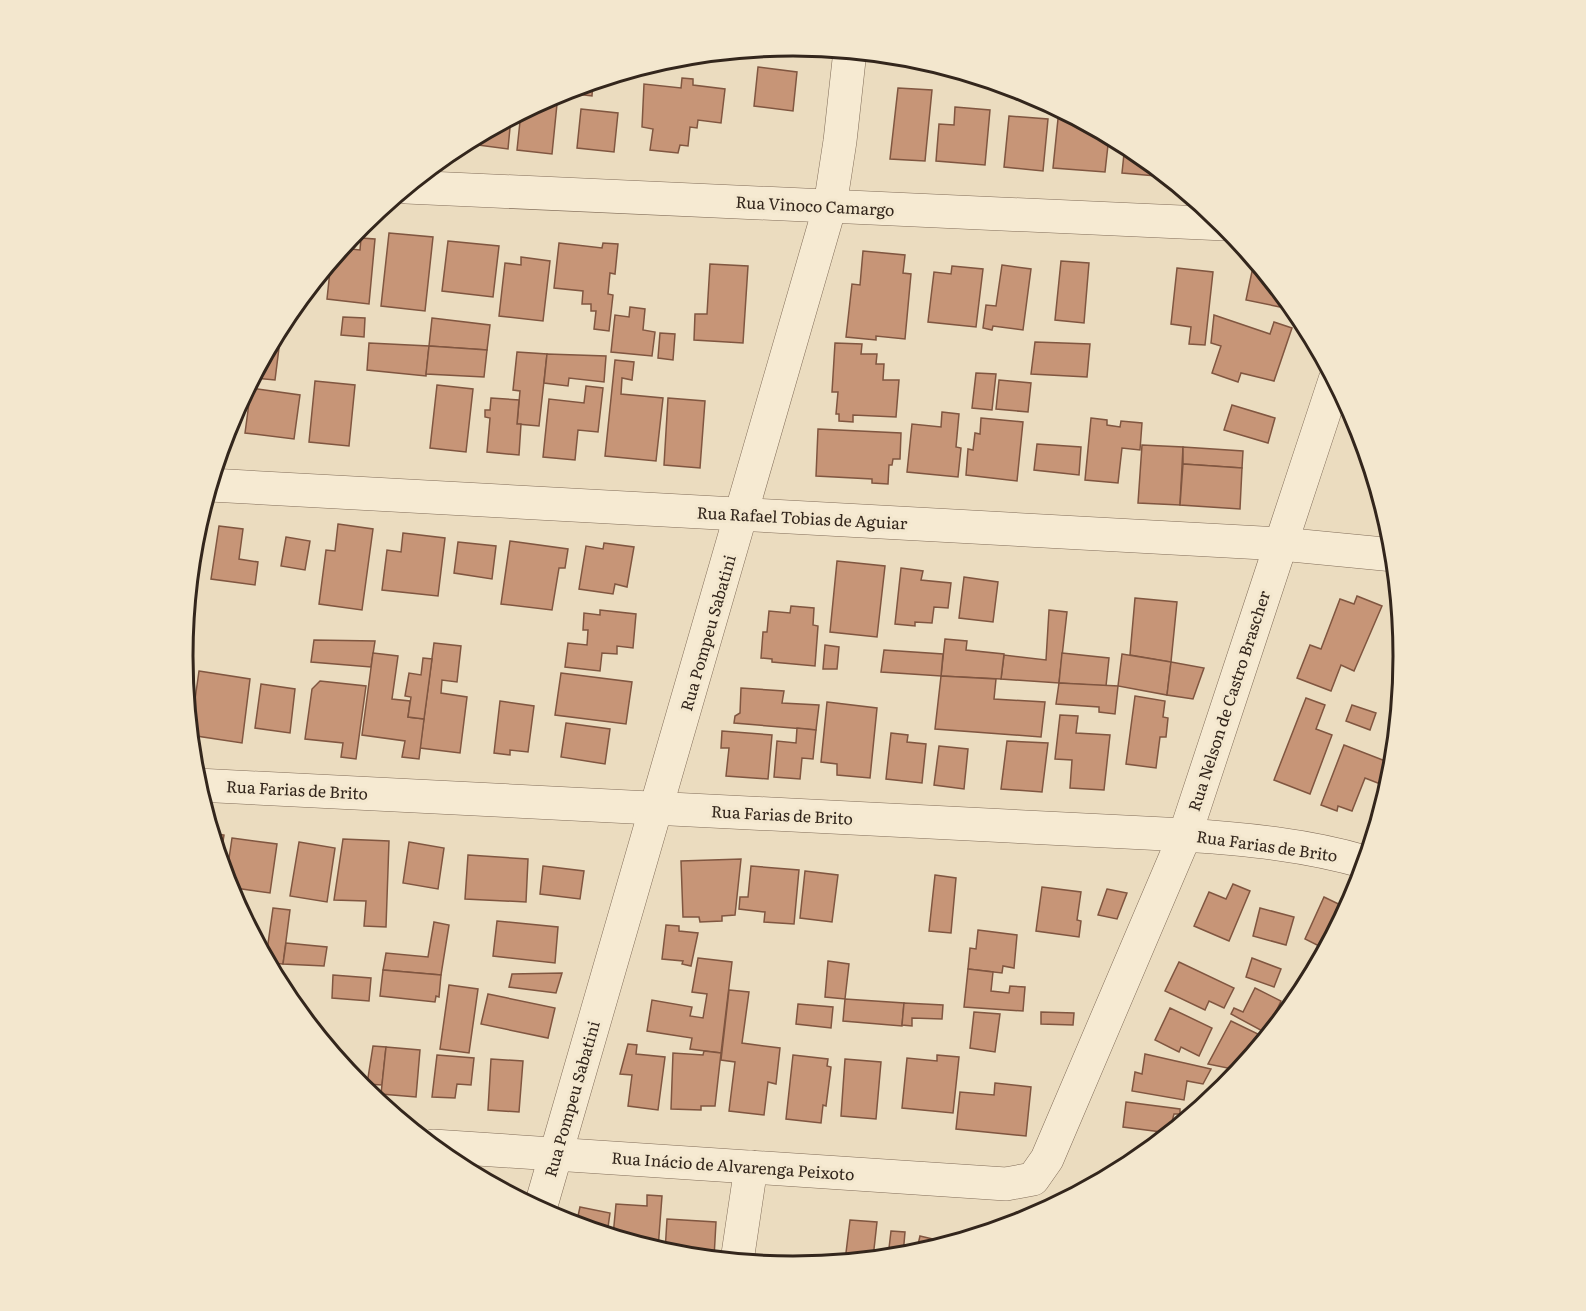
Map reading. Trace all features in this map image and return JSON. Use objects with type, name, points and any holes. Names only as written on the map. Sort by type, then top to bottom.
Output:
[{"type":"street","name":"Rua Pompeu Sabatini","points":[[542,1201],[830,206],[849,59]]},
{"type":"street","name":"Rua Vinoco Camargo","points":[[417,188],[1209,223]]},
{"type":"street","name":"Rua Nelson de Castro Brascher","points":[[1033,1179],[1047,1159],[1185,835],[1331,391]]},
{"type":"street","name":"Rua Rafael Tobias de Aguiar","points":[[218,485],[1281,544],[1384,554]]},
{"type":"street","name":"Rua Farias de Brito","points":[[208,786],[1185,835],[1305,848],[1356,860]]},
{"type":"street","name":"Rua Inácio de Alvarenga Peixoto","points":[[450,1147],[1006,1184],[1033,1179]]},
{"type":"street","points":[[738,1252],[751,1167]]},
{"type":"building","points":[[758,67],[797,72],[793,111],[754,106]]},
{"type":"building","points":[[682,78],[693,79],[693,85],[725,89],[721,123],[698,120],[697,128],[690,127],[688,146],[680,145],[678,153],[650,150],[653,129],[642,127],[644,84],[681,88]]},
{"type":"building","points":[[898,88],[932,90],[925,161],[890,159]]},
{"type":"building","points":[[592,90],[592,96],[580,95]]},
{"type":"building","points":[[557,104],[552,154],[517,150],[520,121]]},
{"type":"building","points":[[955,107],[990,110],[985,165],[936,161],[939,124],[954,125]]},
{"type":"building","points":[[581,109],[618,113],[614,152],[577,148]]},
{"type":"building","points":[[1009,116],[1048,119],[1043,171],[1004,167]]},
{"type":"building","points":[[1058,117],[1108,146],[1105,172],[1053,168]]},
{"type":"building","points":[[510,127],[508,149],[479,145]]},
{"type":"building","points":[[1124,156],[1153,176],[1122,173]]},
{"type":"building","points":[[389,233],[433,237],[425,311],[381,306]]},
{"type":"building","points":[[362,238],[375,239],[369,304],[327,299],[330,275],[352,249],[360,250]]},
{"type":"building","points":[[448,241],[499,246],[493,297],[442,291]]},
{"type":"building","points":[[559,243],[602,248],[603,243],[618,244],[615,274],[610,273],[608,294],[613,295],[609,331],[594,329],[596,311],[591,311],[591,304],[582,304],[583,291],[554,288]]},
{"type":"building","points":[[863,251],[905,255],[903,273],[911,274],[905,339],[876,336],[876,340],[846,337],[852,284],[860,285]]},
{"type":"building","points":[[521,257],[550,261],[543,321],[499,316],[505,263],[521,265]]},
{"type":"building","points":[[1061,261],[1089,263],[1084,323],[1055,320]]},
{"type":"building","points":[[710,264],[748,266],[743,343],[694,340],[695,314],[707,314]]},
{"type":"building","points":[[1002,265],[1031,269],[1023,330],[993,326],[992,330],[983,328],[986,305],[996,306]]},
{"type":"building","points":[[952,266],[983,269],[976,327],[928,322],[934,272],[951,274]]},
{"type":"building","points":[[1177,268],[1213,272],[1205,345],[1189,344],[1191,327],[1171,324]]},
{"type":"building","points":[[1252,270],[1281,307],[1246,300]]},
{"type":"building","points":[[630,307],[645,309],[643,330],[655,332],[652,356],[611,352],[615,315],[629,317]]},
{"type":"building","points":[[1214,315],[1270,334],[1274,322],[1292,328],[1274,381],[1241,373],[1238,382],[1212,373],[1221,346],[1211,343]]},
{"type":"building","points":[[343,317],[365,318],[364,337],[341,335]]},
{"type":"building","points":[[432,318],[490,325],[487,350],[429,346]]},
{"type":"building","points":[[660,333],[675,334],[673,360],[658,358]]},
{"type":"building","points":[[1035,342],[1090,344],[1087,377],[1031,374]]},
{"type":"building","points":[[369,343],[429,346],[426,376],[367,370]]},
{"type":"building","points":[[835,343],[862,344],[861,354],[877,354],[876,364],[884,364],[883,380],[899,380],[896,417],[853,415],[853,422],[839,421],[839,414],[836,414],[838,392],[832,392]]},
{"type":"building","points":[[429,346],[487,350],[484,377],[426,374]]},
{"type":"building","points":[[279,348],[275,380],[261,379]]},
{"type":"building","points":[[517,352],[547,354],[539,426],[517,424],[520,391],[513,390]]},
{"type":"building","points":[[547,354],[606,356],[604,382],[569,378],[568,386],[544,383]]},
{"type":"building","points":[[615,360],[634,362],[632,380],[622,378],[621,394],[663,398],[656,461],[605,456]]},
{"type":"building","points":[[976,373],[996,374],[992,410],[972,408]]},
{"type":"building","points":[[999,380],[1031,383],[1028,412],[996,409]]},
{"type":"building","points":[[315,381],[355,385],[349,446],[309,442]]},
{"type":"building","points":[[437,385],[473,389],[466,452],[430,448]]},
{"type":"building","points":[[586,386],[603,388],[598,432],[578,430],[575,460],[543,457],[549,399],[584,403]]},
{"type":"building","points":[[256,389],[300,395],[294,439],[245,433],[249,404]]},
{"type":"building","points":[[491,398],[519,400],[517,424],[521,424],[519,455],[487,452],[490,418],[485,417],[485,410],[490,410]]},
{"type":"building","points":[[668,398],[705,401],[700,468],[664,465]]},
{"type":"building","points":[[1232,405],[1275,418],[1268,443],[1224,430]]},
{"type":"building","points":[[942,412],[959,414],[956,447],[961,448],[958,477],[907,472],[912,424],[941,427]]},
{"type":"building","points":[[981,418],[1023,422],[1017,481],[966,475],[968,449],[973,450],[975,433],[980,434]]},
{"type":"building","points":[[1091,418],[1107,420],[1107,425],[1120,427],[1121,421],[1142,423],[1140,450],[1122,448],[1118,483],[1085,480]]},
{"type":"building","points":[[818,429],[901,433],[900,459],[893,459],[892,465],[889,465],[888,484],[872,483],[872,479],[816,476]]},
{"type":"building","points":[[1037,444],[1081,447],[1079,475],[1034,470]]},
{"type":"building","points":[[1142,445],[1183,447],[1180,505],[1138,503]]},
{"type":"building","points":[[1183,447],[1243,451],[1242,468],[1183,464]]},
{"type":"building","points":[[1183,464],[1242,468],[1240,509],[1180,505]]},
{"type":"building","points":[[338,524],[373,529],[362,610],[319,604],[326,550],[335,551]]},
{"type":"building","points":[[219,526],[243,529],[239,559],[258,562],[255,585],[211,579]]},
{"type":"building","points":[[403,533],[445,538],[438,596],[382,590],[387,550],[401,552]]},
{"type":"building","points":[[286,537],[310,541],[305,570],[281,566]]},
{"type":"building","points":[[510,541],[568,549],[565,568],[559,568],[552,610],[501,604]]},
{"type":"building","points":[[458,542],[496,546],[492,579],[454,573]]},
{"type":"building","points":[[604,543],[634,547],[627,587],[615,584],[613,594],[579,589],[586,546],[603,549]]},
{"type":"building","points":[[837,561],[885,566],[877,637],[830,632]]},
{"type":"building","points":[[901,568],[923,571],[921,580],[951,583],[948,608],[934,607],[932,623],[915,622],[915,626],[895,624]]},
{"type":"building","points":[[964,577],[998,582],[993,622],[959,618]]},
{"type":"building","points":[[1357,596],[1382,606],[1354,671],[1341,665],[1331,691],[1297,678],[1310,645],[1321,649],[1340,599],[1354,604]]},
{"type":"building","points":[[1135,598],[1177,602],[1171,662],[1130,655]]},
{"type":"building","points":[[791,606],[814,608],[813,625],[818,626],[815,666],[772,662],[772,659],[761,658],[763,632],[767,632],[769,611],[790,613]]},
{"type":"building","points":[[600,610],[636,614],[633,648],[617,646],[617,654],[602,653],[600,671],[565,667],[568,643],[587,645],[588,630],[583,630],[584,613],[600,615]]},
{"type":"building","points":[[1049,610],[1067,612],[1059,683],[1001,679],[1004,655],[1046,660]]},
{"type":"building","points":[[945,639],[967,641],[966,650],[1004,654],[1001,679],[941,676]]},
{"type":"building","points":[[314,640],[375,641],[371,667],[311,662]]},
{"type":"building","points":[[434,643],[461,646],[457,682],[442,680],[441,693],[467,697],[460,753],[420,748]]},
{"type":"building","points":[[825,645],[839,647],[837,669],[823,669]]},
{"type":"building","points":[[884,650],[943,654],[941,676],[881,672]]},
{"type":"building","points":[[373,653],[398,656],[392,699],[410,701],[408,717],[424,719],[419,759],[402,757],[405,741],[362,735]]},
{"type":"building","points":[[1062,653],[1109,658],[1106,686],[1059,683]]},
{"type":"building","points":[[1122,654],[1171,662],[1167,695],[1118,686]]},
{"type":"building","points":[[423,658],[432,659],[424,719],[408,717],[411,697],[405,696],[409,673],[421,675]]},
{"type":"building","points":[[1171,662],[1204,668],[1193,699],[1167,695]]},
{"type":"building","points":[[199,671],[250,679],[242,743],[198,736],[195,702]]},
{"type":"building","points":[[561,673],[632,682],[626,724],[555,715]]},
{"type":"building","points":[[941,676],[996,679],[994,699],[1045,702],[1041,737],[935,729]]},
{"type":"building","points":[[320,681],[366,686],[356,759],[341,757],[343,743],[305,739],[312,689]]},
{"type":"building","points":[[1059,683],[1118,686],[1115,714],[1099,712],[1099,707],[1056,704]]},
{"type":"building","points":[[261,684],[295,689],[290,733],[255,728]]},
{"type":"building","points":[[741,688],[784,691],[782,703],[819,705],[816,730],[734,723],[735,716],[740,713]]},
{"type":"building","points":[[1135,696],[1165,701],[1163,717],[1168,718],[1166,737],[1160,737],[1156,768],[1126,764]]},
{"type":"building","points":[[1306,698],[1325,705],[1316,729],[1332,735],[1310,794],[1274,780]]},
{"type":"building","points":[[500,701],[534,706],[528,752],[510,750],[510,755],[494,753]]},
{"type":"building","points":[[827,702],[877,708],[870,778],[837,775],[837,764],[821,762]]},
{"type":"building","points":[[1352,705],[1376,713],[1370,730],[1346,721]]},
{"type":"building","points":[[1060,715],[1078,716],[1076,733],[1110,735],[1104,790],[1070,788],[1072,760],[1055,759]]},
{"type":"building","points":[[566,723],[610,729],[605,764],[561,757]]},
{"type":"building","points":[[797,728],[816,730],[813,759],[802,758],[800,779],[774,777],[777,741],[796,743]]},
{"type":"building","points":[[722,731],[772,735],[768,779],[726,776],[729,748],[721,748]]},
{"type":"building","points":[[891,733],[908,735],[907,742],[926,744],[922,783],[886,779]]},
{"type":"building","points":[[1007,741],[1048,743],[1042,792],[1001,789]]},
{"type":"building","points":[[1344,745],[1383,760],[1379,783],[1365,778],[1352,811],[1338,806],[1337,811],[1321,805]]},
{"type":"building","points":[[939,746],[968,749],[964,789],[934,785]]},
{"type":"building","points":[[232,838],[277,844],[270,893],[241,889],[229,859]]},
{"type":"building","points":[[343,839],[389,841],[386,927],[364,926],[366,901],[334,900]]},
{"type":"building","points":[[299,842],[335,848],[327,902],[290,896]]},
{"type":"building","points":[[409,842],[444,848],[438,889],[403,883]]},
{"type":"building","points":[[468,855],[528,859],[526,902],[465,899]]},
{"type":"building","points":[[741,859],[735,915],[722,916],[722,921],[700,922],[699,917],[683,917],[681,861]]},
{"type":"building","points":[[543,866],[584,871],[580,899],[540,894]]},
{"type":"building","points":[[751,866],[799,870],[794,924],[764,922],[765,912],[739,909],[740,897],[748,897]]},
{"type":"building","points":[[805,871],[838,875],[832,922],[800,918]]},
{"type":"building","points":[[935,875],[956,878],[951,933],[929,931]]},
{"type":"building","points":[[1233,884],[1250,891],[1229,941],[1194,926],[1209,892],[1226,899]]},
{"type":"building","points":[[1042,887],[1081,892],[1077,920],[1081,921],[1079,937],[1036,931]]},
{"type":"building","points":[[1107,889],[1127,893],[1117,919],[1098,915]]},
{"type":"building","points":[[1324,897],[1339,904],[1318,946],[1305,939]]},
{"type":"building","points":[[273,908],[290,910],[283,964],[278,964],[268,945]]},
{"type":"building","points":[[1260,908],[1294,917],[1286,945],[1253,936]]},
{"type":"building","points":[[497,921],[558,927],[555,963],[493,956]]},
{"type":"building","points":[[434,922],[449,925],[441,975],[383,970],[386,953],[428,957]]},
{"type":"building","points":[[666,925],[679,926],[679,931],[698,933],[691,966],[682,964],[683,961],[662,959]]},
{"type":"building","points":[[978,930],[1017,935],[1014,968],[1003,966],[1002,973],[968,969],[970,948],[976,949]]},
{"type":"building","points":[[286,943],[327,947],[324,966],[283,964]]},
{"type":"building","points":[[698,958],[732,962],[721,1053],[690,1049],[692,1038],[647,1031],[652,1000],[692,1007],[690,1016],[703,1018],[707,994],[692,992]]},
{"type":"building","points":[[1252,958],[1281,969],[1274,987],[1246,977]]},
{"type":"building","points":[[828,961],[849,964],[845,999],[825,997]]},
{"type":"building","points":[[1179,962],[1234,988],[1224,1008],[1209,1001],[1205,1010],[1165,991]]},
{"type":"building","points":[[968,969],[993,972],[991,991],[1009,993],[1010,986],[1025,987],[1023,1011],[964,1007]]},
{"type":"building","points":[[383,970],[441,975],[439,997],[436,996],[435,1002],[380,996]]},
{"type":"building","points":[[562,973],[556,993],[509,987],[512,974]]},
{"type":"building","points":[[333,975],[371,978],[369,1001],[332,998]]},
{"type":"building","points":[[449,985],[478,989],[469,1053],[440,1049]]},
{"type":"building","points":[[1255,988],[1281,1001],[1261,1030],[1231,1014],[1234,1008],[1243,1012]]},
{"type":"building","points":[[729,990],[749,992],[742,1043],[780,1048],[776,1084],[768,1082],[764,1115],[729,1111],[735,1062],[721,1060]]},
{"type":"building","points":[[488,994],[555,1008],[548,1038],[481,1024]]},
{"type":"building","points":[[845,999],[904,1003],[902,1026],[843,1021]]},
{"type":"building","points":[[904,1003],[943,1005],[942,1019],[912,1018],[912,1026],[902,1025]]},
{"type":"building","points":[[798,1004],[833,1007],[831,1028],[796,1024]]},
{"type":"building","points":[[1170,1008],[1212,1028],[1199,1056],[1181,1047],[1179,1052],[1155,1040]]},
{"type":"building","points":[[974,1012],[1000,1014],[995,1052],[970,1048]]},
{"type":"building","points":[[1041,1012],[1074,1013],[1073,1025],[1041,1024]]},
{"type":"building","points":[[1231,1021],[1258,1034],[1228,1068],[1208,1064]]},
{"type":"building","points":[[628,1044],[637,1045],[636,1054],[665,1057],[658,1110],[628,1106],[632,1075],[620,1074]]},
{"type":"building","points":[[373,1046],[386,1047],[382,1085],[374,1084],[368,1079]]},
{"type":"building","points":[[386,1047],[420,1050],[416,1097],[384,1094],[381,1092]]},
{"type":"building","points":[[704,1051],[721,1053],[715,1106],[701,1106],[701,1110],[671,1109],[673,1053],[703,1055]]},
{"type":"building","points":[[1145,1054],[1211,1069],[1203,1084],[1187,1081],[1184,1100],[1132,1091],[1135,1072],[1142,1074]]},
{"type":"building","points":[[437,1055],[474,1058],[471,1085],[457,1084],[455,1098],[432,1097]]},
{"type":"building","points":[[793,1055],[828,1059],[827,1066],[831,1067],[826,1106],[823,1105],[821,1123],[786,1119]]},
{"type":"building","points":[[937,1055],[959,1057],[953,1113],[902,1108],[907,1058],[937,1061]]},
{"type":"building","points":[[491,1059],[523,1061],[519,1112],[488,1110]]},
{"type":"building","points":[[845,1059],[881,1062],[876,1119],[841,1116]]},
{"type":"building","points":[[995,1083],[1031,1087],[1026,1136],[956,1129],[960,1092],[994,1095]]},
{"type":"building","points":[[1126,1102],[1180,1109],[1180,1114],[1174,1114],[1172,1120],[1158,1132],[1123,1127]]},
{"type":"building","points":[[647,1195],[662,1196],[659,1240],[614,1228],[616,1204],[647,1206]]},
{"type":"building","points":[[580,1207],[610,1213],[608,1226],[578,1216]]},
{"type":"building","points":[[667,1219],[716,1222],[714,1250],[666,1242]]},
{"type":"building","points":[[850,1220],[877,1222],[874,1250],[846,1253]]},
{"type":"building","points":[[891,1231],[905,1232],[904,1245],[889,1247]]},
{"type":"building","points":[[920,1236],[932,1239],[919,1242]]}]
